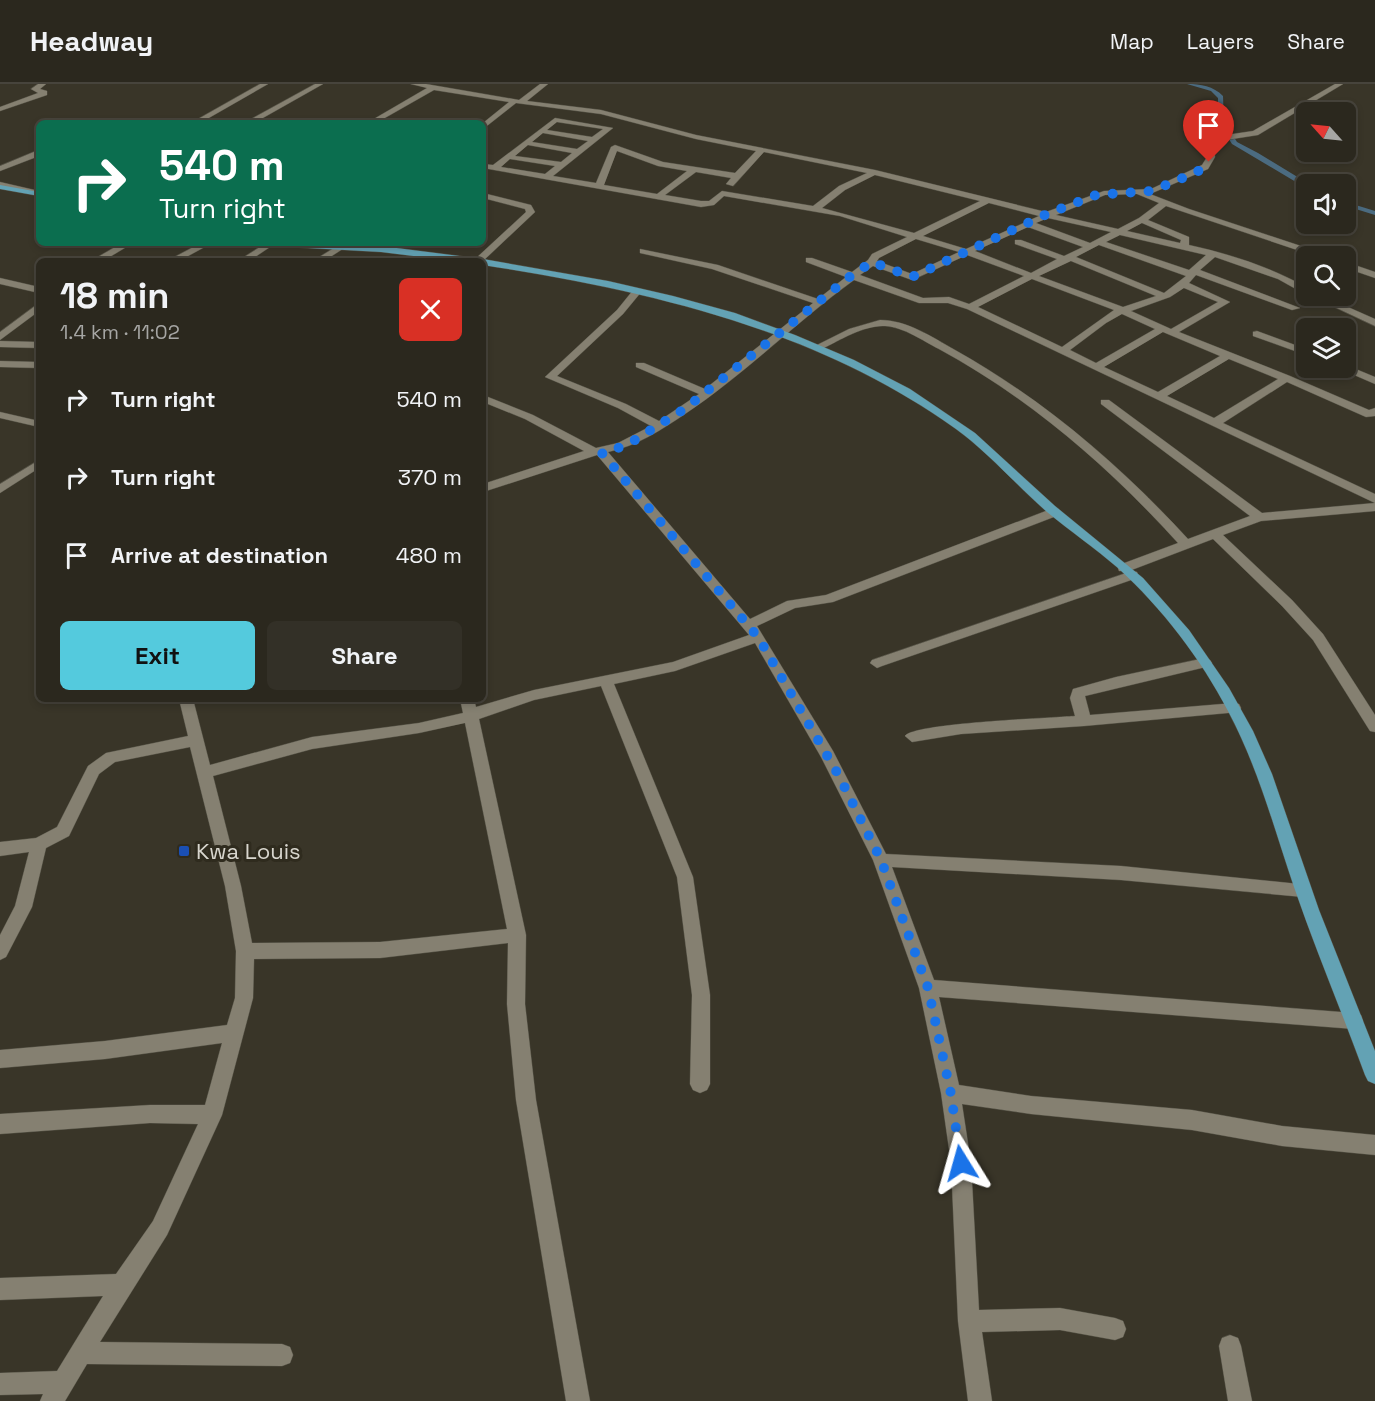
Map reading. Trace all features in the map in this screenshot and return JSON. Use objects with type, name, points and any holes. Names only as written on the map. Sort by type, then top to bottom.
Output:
[{"type":"main road","points":[[0,185],[36,193]]},
{"type":"main road","points":[[321,246],[456,258]]},
{"type":"main road","points":[[486,262],[579,278],[690,304],[818,347],[891,383],[961,427],[1055,512],[1128,572],[1205,663],[1234,708],[1266,778],[1303,890],[1375,1075]]},
{"type":"street","points":[[0,109],[42,94],[43,92],[35,89],[43,84]]},
{"type":"street","points":[[200,120],[265,84]]},
{"type":"street","points":[[254,120],[320,84]]},
{"type":"street","points":[[414,84],[591,111],[696,137],[875,172],[1184,246],[1260,269],[1296,286]]},
{"type":"street","points":[[486,125],[517,101],[545,84]]},
{"type":"street","points":[[872,262],[912,277],[1047,214],[1104,193],[1139,192],[1164,187],[1205,167],[1211,157],[1209,140],[1237,138],[1264,129],[1340,84]]},
{"type":"street","points":[[376,120],[432,88]]},
{"type":"street","points":[[494,168],[555,120],[609,129],[547,177]]},
{"type":"street","points":[[542,131],[594,140]]},
{"type":"street","points":[[527,143],[578,152]]},
{"type":"street","points":[[599,187],[615,147],[661,164],[736,176]]},
{"type":"street","points":[[486,167],[706,204],[722,193],[762,149]]},
{"type":"street","points":[[0,169],[36,154]]},
{"type":"street","points":[[509,156],[562,165]]},
{"type":"street","points":[[658,197],[693,170]]},
{"type":"street","points":[[814,209],[842,188],[875,172]]},
{"type":"street","points":[[1139,192],[1164,203],[1296,247]]},
{"type":"street","points":[[722,193],[856,218],[968,252],[1124,311],[1370,415],[1375,411]]},
{"type":"street","points":[[479,258],[531,212],[528,207],[486,196]]},
{"type":"street","points":[[486,487],[627,445],[659,426],[705,393],[852,275],[872,262],[875,256],[988,200]]},
{"type":"street","points":[[970,307],[1096,245],[1142,220],[1164,203]]},
{"type":"street","points":[[1142,220],[1186,239],[1184,246]]},
{"type":"street","points":[[1029,224],[1191,272],[1295,308]]},
{"type":"street","points":[[1018,242],[1164,296]]},
{"type":"street","points":[[102,258],[124,246]]},
{"type":"street","points":[[178,258],[202,246]]},
{"type":"street","points":[[248,258],[266,246]]},
{"type":"street","points":[[322,258],[338,247]]},
{"type":"street","points":[[643,251],[715,267],[818,302]]},
{"type":"street","points":[[1063,350],[1079,341],[1109,316],[1142,307],[1184,284],[1191,272],[1213,254]]},
{"type":"street","points":[[809,260],[922,301],[949,300],[970,307],[1375,499]]},
{"type":"street","points":[[1356,268],[1375,275]]},
{"type":"street","points":[[0,281],[36,289]]},
{"type":"street","points":[[1098,366],[1225,302],[1184,284]]},
{"type":"street","points":[[637,291],[620,312],[550,376],[622,405],[659,426]]},
{"type":"street","points":[[1338,306],[1375,323]]},
{"type":"street","points":[[0,337],[36,308]]},
{"type":"street","points":[[818,347],[840,336],[885,322],[904,328],[970,362],[1057,419],[1139,495],[1186,545]]},
{"type":"street","points":[[1257,334],[1296,348]]},
{"type":"street","points":[[0,344],[36,345]]},
{"type":"street","points":[[1159,396],[1228,355]]},
{"type":"street","points":[[0,364],[36,365]]},
{"type":"street","points":[[640,365],[705,393]]},
{"type":"street","points":[[1356,373],[1375,381]]},
{"type":"street","points":[[1216,422],[1286,378]]},
{"type":"street","points":[[486,399],[529,417],[598,452],[753,631],[828,755],[881,860],[928,988],[951,1094],[961,1163],[969,1321],[980,1401]]},
{"type":"street","points":[[1105,402],[1259,517]]},
{"type":"street","points":[[0,415],[36,423]]},
{"type":"street","points":[[0,489],[36,465]]},
{"type":"street","points":[[878,663],[1128,572],[1186,545],[1259,517],[1375,507]]},
{"type":"street","points":[[206,772],[312,743],[419,728],[469,708],[483,710],[534,695],[675,666],[753,631],[792,604],[828,599],[1055,512]]},
{"type":"street","points":[[1215,534],[1287,603],[1318,637],[1375,727]]},
{"type":"street","points":[[1084,721],[1077,698],[1078,693],[1116,681],[1205,663]]},
{"type":"street","points":[[604,679],[685,877],[701,995],[700,1084]]},
{"type":"street","points":[[0,1384],[57,1391],[160,1228],[212,1115],[236,1034],[244,998],[245,951],[233,886],[187,702]]},
{"type":"street","points":[[469,708],[517,934],[516,1004],[526,1100],[578,1401]]},
{"type":"street","points":[[912,736],[961,729],[1234,708]]},
{"type":"street","points":[[0,849],[39,844],[63,831],[93,770],[100,763],[120,753],[196,740]]},
{"type":"street","points":[[2,944],[23,907],[39,844]]},
{"type":"street","points":[[881,860],[1121,873],[1303,890]]},
{"type":"street","points":[[245,951],[380,950],[517,934]]},
{"type":"street","points":[[928,988],[1354,1021]]},
{"type":"street","points":[[0,1059],[105,1050],[236,1034]]},
{"type":"street","points":[[951,1094],[1031,1105],[1192,1120],[1282,1136],[1375,1145]]},
{"type":"street","points":[[0,1124],[150,1114],[212,1115]]},
{"type":"street","points":[[0,1289],[122,1285]]},
{"type":"street","points":[[969,1321],[1060,1319],[1115,1329]]},
{"type":"street","points":[[1230,1346],[1240,1401]]},
{"type":"street","points":[[81,1353],[282,1355]]},
{"type":"waterway","points":[[1190,84],[1213,90],[1221,97],[1221,122],[1234,143],[1296,180]]},
{"type":"waterway","points":[[1356,207],[1375,213]]},
{"type":"place","name":"Kwa Louis","points":[[184,851]]},
{"type":"route","points":[[961,1163],[951,1094],[928,988],[881,860],[839,776],[758,637],[602,453],[627,445],[686,408],[852,275],[872,262],[912,277],[1082,200],[1104,193],[1152,191],[1197,172],[1209,162]]}]
